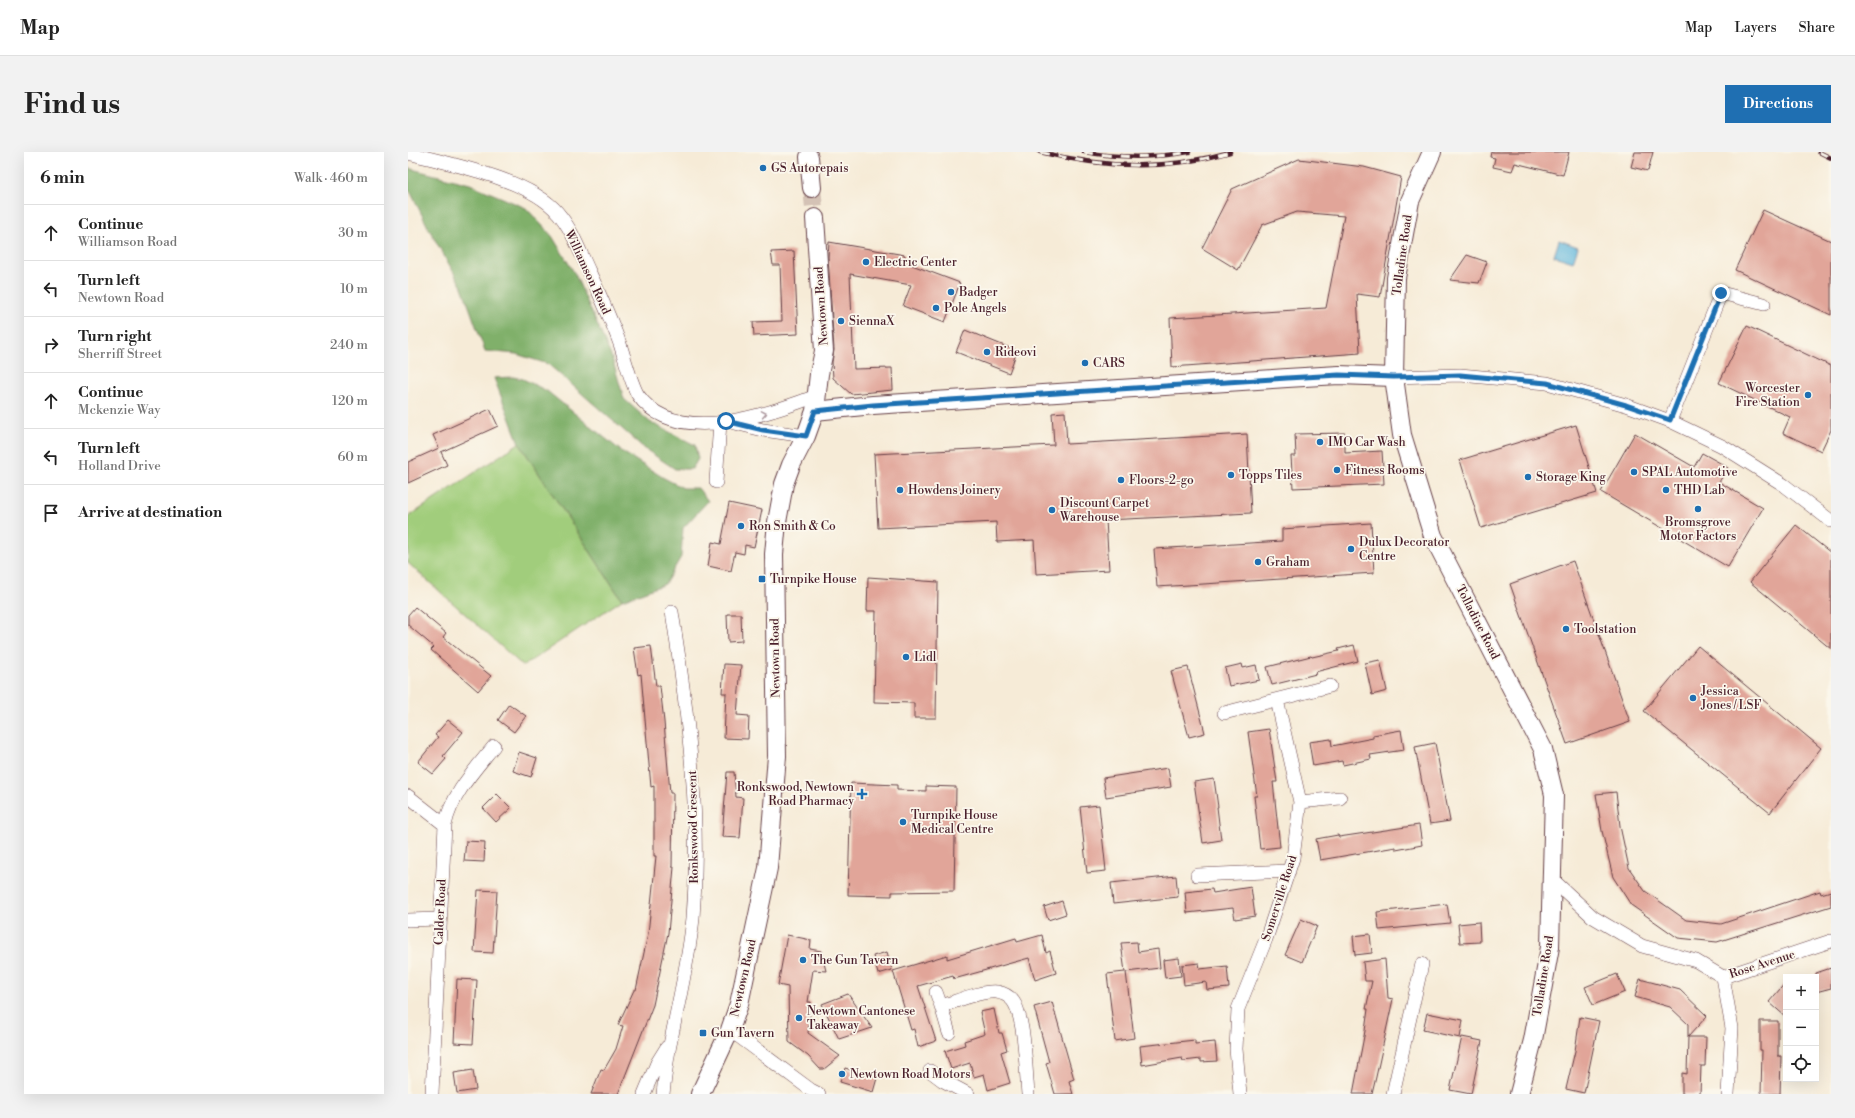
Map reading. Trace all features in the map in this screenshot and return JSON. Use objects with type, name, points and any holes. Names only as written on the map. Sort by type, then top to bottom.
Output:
[{"type":"main road","name":"Tolladine Road","points":[[1432,152],[1410,201],[1396,278],[1394,377],[1402,435],[1433,536],[1542,749],[1554,795],[1553,880],[1550,947],[1533,1040],[1519,1094]]},
{"type":"main road","points":[[809,157],[812,188]]},
{"type":"main road","name":"Newtown Road","points":[[700,1094],[730,1030],[739,1004],[768,868],[777,756],[774,554],[777,522],[784,484],[791,465],[806,436],[816,403],[819,374],[824,351],[815,218]]},
{"type":"main road","points":[[816,403],[873,405],[1339,375],[1394,377]]},
{"type":"street","name":"Williamson Road","points":[[408,153],[510,181],[535,194],[558,212],[572,234],[611,319],[637,394],[649,407],[667,417],[681,422],[696,423],[723,421],[816,403]]},
{"type":"street","points":[[1670,420],[1721,293],[1764,304]]},
{"type":"street","points":[[1394,377],[1460,375],[1547,383],[1626,405],[1670,420],[1722,446],[1795,492],[1831,521]]},
{"type":"street","points":[[716,482],[723,421]]},
{"type":"street","name":"Williamson Road","points":[[723,421],[763,430],[806,436]]},
{"type":"street","name":"Ronkswood Crescent","points":[[663,1094],[671,1042],[684,980],[693,919],[696,862],[693,783],[685,695],[672,612]]},
{"type":"street","points":[[1224,713],[1330,686]]},
{"type":"street","name":"Somerville Road","points":[[1240,1094],[1236,1049],[1238,1009],[1266,939],[1293,858],[1300,802],[1277,700]]},
{"type":"street","name":"Calder Road","points":[[432,1094],[439,919],[445,825],[448,809],[460,788],[494,746]]},
{"type":"street","points":[[408,796],[445,825]]},
{"type":"street","points":[[1300,802],[1340,798]]},
{"type":"street","points":[[1197,875],[1289,871]]},
{"type":"street","name":"Rose Avenue","points":[[1553,880],[1592,917],[1642,946],[1696,962],[1723,977],[1831,942]]},
{"type":"street","points":[[408,920],[439,919]]},
{"type":"street","points":[[1393,1094],[1422,964]]},
{"type":"street","points":[[1723,977],[1732,1028],[1728,1094]]},
{"type":"street","points":[[936,992],[949,1033]]},
{"type":"street","points":[[941,1006],[987,992],[1004,994],[1012,999],[1017,1009],[1020,1022],[1028,1094]]},
{"type":"street","points":[[730,1030],[811,1090],[820,1094]]},
{"type":"street","name":"Ronkswood Crescent","points":[[644,1094],[658,1063],[671,1042]]},
{"type":"street","points":[[930,1071],[942,1080],[968,1094]]},
{"type":"green space","points":[[408,168],[470,184],[526,208],[552,236],[575,274],[612,358],[624,399],[650,422],[695,445],[698,459],[692,469],[675,469],[645,449],[548,364],[516,354],[485,351],[462,287],[430,231],[410,191],[408,191]]},
{"type":"green space","points":[[513,377],[523,379],[547,391],[621,451],[683,488],[698,488],[708,501],[683,528],[681,557],[665,584],[622,600],[519,443],[494,378]]},
{"type":"green space","points":[[519,443],[622,600],[523,666],[408,563],[408,517]]},
{"type":"water","points":[[1559,240],[1578,247],[1573,262],[1554,256]]},
{"type":"building","points":[[1491,152],[1569,152],[1563,175],[1515,163],[1512,171],[1493,167],[1495,158],[1490,157]]},
{"type":"building","points":[[1635,152],[1653,152],[1648,171],[1631,167]]},
{"type":"building","points":[[1299,159],[1364,167],[1401,177],[1380,297],[1357,294],[1360,353],[1172,367],[1170,318],[1326,308],[1344,216],[1297,212],[1262,225],[1238,270],[1202,248],[1232,189]]},
{"type":"building","points":[[1763,210],[1831,241],[1831,315],[1735,270]]},
{"type":"building","points":[[829,242],[905,255],[904,262],[960,283],[945,322],[903,306],[911,285],[850,274],[854,369],[892,368],[893,390],[851,394],[833,378],[832,362],[834,350],[828,257]]},
{"type":"building","points":[[794,251],[798,334],[754,336],[753,322],[782,321],[780,265],[773,265],[771,252]]},
{"type":"building","points":[[1467,255],[1487,262],[1479,283],[1450,280]]},
{"type":"building","points":[[1747,326],[1831,366],[1831,430],[1821,451],[1783,433],[1790,417],[1719,383]]},
{"type":"building","name":"Rideovi","points":[[965,330],[1017,351],[1009,373],[956,352]]},
{"type":"building","points":[[490,409],[498,426],[441,452],[447,465],[408,483],[408,462],[439,448],[433,435]]},
{"type":"building","points":[[1065,412],[1067,444],[1247,434],[1251,513],[1106,520],[1109,570],[1036,574],[1034,540],[997,542],[996,522],[878,528],[874,454],[1054,445],[1052,413]]},
{"type":"building","name":"Storage King","points":[[1576,425],[1597,493],[1481,528],[1460,460]]},
{"type":"building","name":"Fitness Rooms","points":[[1345,433],[1345,453],[1382,451],[1384,484],[1293,488],[1291,456],[1296,456],[1295,434]]},
{"type":"building","points":[[1635,433],[1694,467],[1702,453],[1722,464],[1728,468],[1719,482],[1763,508],[1728,567],[1601,492]]},
{"type":"building","name":"Ron Smith & Co","points":[[729,503],[762,510],[754,547],[745,545],[744,554],[735,552],[731,571],[708,566],[712,542],[721,544]]},
{"type":"building","points":[[1371,523],[1374,573],[1157,587],[1154,549],[1282,541],[1282,529]]},
{"type":"building","points":[[1796,525],[1831,553],[1831,649],[1750,582]]},
{"type":"building","points":[[1573,561],[1630,722],[1567,744],[1510,584]]},
{"type":"building","name":"Lidl","points":[[868,577],[938,582],[936,718],[914,718],[914,703],[874,702],[876,611],[867,611]]},
{"type":"building","points":[[415,607],[446,633],[443,637],[491,676],[478,691],[431,650],[434,647],[408,625],[408,615]]},
{"type":"building","points":[[727,614],[741,614],[742,641],[728,642]]},
{"type":"building","points":[[1354,645],[1358,661],[1315,672],[1316,674],[1272,685],[1267,667],[1339,651],[1338,649]]},
{"type":"building","points":[[651,646],[656,686],[660,686],[670,793],[673,793],[672,867],[674,867],[668,933],[653,1005],[618,1094],[591,1094],[601,1069],[604,1070],[616,1049],[623,1026],[618,1025],[634,990],[636,990],[648,934],[656,856],[654,856],[654,786],[651,787],[641,674],[638,675],[634,648]]},
{"type":"building","points":[[1698,646],[1821,748],[1770,813],[1644,711]]},
{"type":"building","points":[[1380,660],[1387,691],[1372,695],[1365,663]]},
{"type":"building","points":[[724,664],[741,665],[737,715],[749,716],[748,739],[724,738],[726,693],[722,693]]},
{"type":"building","points":[[1242,664],[1243,668],[1256,665],[1259,680],[1229,686],[1225,668]]},
{"type":"building","points":[[1188,667],[1205,733],[1189,737],[1171,671]]},
{"type":"building","points":[[509,704],[526,716],[514,732],[498,720]]},
{"type":"building","points":[[448,720],[463,732],[443,756],[446,759],[433,774],[418,762],[438,737],[435,735]]},
{"type":"building","points":[[1269,729],[1277,782],[1273,782],[1280,847],[1260,849],[1254,796],[1257,796],[1248,732]]},
{"type":"building","points":[[1401,730],[1404,750],[1370,755],[1371,759],[1343,765],[1342,761],[1313,766],[1309,742],[1331,739],[1332,746],[1373,738],[1373,735]]},
{"type":"building","points":[[1435,743],[1450,821],[1430,824],[1415,747]]},
{"type":"building","points":[[519,752],[537,758],[531,777],[513,771]]},
{"type":"building","points":[[1168,768],[1171,787],[1106,797],[1103,778]]},
{"type":"building","points":[[727,772],[734,772],[736,797],[743,798],[740,838],[722,837]]},
{"type":"building","points":[[1214,779],[1221,840],[1203,843],[1194,782]]},
{"type":"building","name":"Turnpike House Medical Centre","points":[[851,783],[897,785],[897,790],[926,791],[926,786],[956,787],[954,891],[892,892],[892,896],[848,895]]},
{"type":"building","points":[[1616,792],[1620,826],[1629,868],[1645,891],[1686,920],[1721,924],[1820,891],[1821,894],[1831,891],[1831,906],[1717,942],[1678,938],[1631,905],[1613,877],[1602,831],[1596,794]]},
{"type":"building","points":[[497,794],[511,808],[496,822],[483,808]]},
{"type":"building","points":[[1099,805],[1106,871],[1087,873],[1080,807]]},
{"type":"building","points":[[1419,825],[1422,845],[1396,850],[1396,847],[1320,860],[1316,839]]},
{"type":"building","points":[[466,841],[485,842],[484,862],[464,861]]},
{"type":"building","points":[[1176,876],[1178,897],[1113,904],[1111,883]]},
{"type":"building","points":[[1251,887],[1255,916],[1235,919],[1233,908],[1187,913],[1185,892],[1212,889],[1213,893]]},
{"type":"building","points":[[478,890],[497,891],[493,953],[474,952]]},
{"type":"building","points":[[1062,901],[1066,914],[1048,920],[1044,907]]},
{"type":"building","points":[[1447,904],[1450,923],[1379,930],[1377,912]]},
{"type":"building","points":[[1301,919],[1317,926],[1302,962],[1285,955]]},
{"type":"building","points":[[1479,922],[1480,942],[1460,943],[1458,924]]},
{"type":"building","points":[[1370,934],[1372,953],[1355,955],[1353,936]]},
{"type":"building","points":[[787,935],[811,940],[810,949],[821,951],[826,971],[813,970],[808,1002],[811,1002],[808,1033],[840,1056],[824,1069],[820,1069],[808,1056],[789,1042],[788,987],[778,985]]},
{"type":"building","points":[[1042,935],[1046,953],[1050,951],[1056,973],[1035,980],[1029,958],[954,979],[953,976],[918,986],[936,1041],[918,1047],[914,1029],[911,1030],[893,971],[947,955],[947,959],[1016,938],[1017,942]]},
{"type":"building","points":[[1137,942],[1138,952],[1158,949],[1160,968],[1126,972],[1134,1038],[1115,1041],[1107,974],[1125,972],[1121,943]]},
{"type":"building","points":[[887,952],[892,970],[878,974],[873,956]]},
{"type":"building","points":[[1179,958],[1181,976],[1165,978],[1163,960]]},
{"type":"building","points":[[1385,959],[1388,998],[1393,999],[1372,1094],[1353,1094],[1365,1031],[1368,1009],[1366,1009],[1372,981],[1365,981],[1363,962]]},
{"type":"building","points":[[1199,963],[1200,969],[1227,966],[1229,988],[1207,990],[1206,982],[1184,985],[1182,965]]},
{"type":"building","points":[[1831,968],[1831,988],[1819,991],[1819,974],[1816,973]]},
{"type":"building","points":[[1617,974],[1625,992],[1593,1005],[1585,987]]},
{"type":"building","points":[[457,979],[477,980],[473,1044],[454,1043]]},
{"type":"building","points":[[1640,979],[1680,990],[1707,1016],[1688,1037],[1688,1024],[1670,1007],[1635,997]]},
{"type":"building","points":[[1783,986],[1783,1014],[1769,1002]]},
{"type":"building","points":[[848,994],[872,1028],[839,1039],[822,1004]]},
{"type":"building","points":[[1052,1002],[1074,1079],[1069,1081],[1073,1094],[1055,1094],[1046,1063],[1049,1062],[1034,1007]]},
{"type":"building","points":[[994,1009],[999,1033],[1002,1033],[1007,1050],[1001,1052],[1010,1083],[988,1090],[984,1074],[974,1077],[970,1063],[951,1069],[945,1051],[965,1045],[964,1041],[985,1034],[980,1012]]},
{"type":"building","points":[[1427,1013],[1463,1020],[1460,1038],[1423,1030]]},
{"type":"building","points":[[1580,1017],[1599,1021],[1584,1093],[1566,1089],[1575,1051]]},
{"type":"building","points":[[1760,1021],[1778,1021],[1778,1056],[1781,1056],[1780,1094],[1761,1094],[1762,1050],[1760,1050]]},
{"type":"building","points":[[1462,1037],[1482,1041],[1471,1094],[1450,1090]]},
{"type":"building","points":[[1688,1037],[1706,1037],[1705,1066],[1701,1066],[1700,1094],[1682,1094],[1682,1073],[1687,1074]]},
{"type":"building","points":[[1195,1040],[1195,1044],[1215,1042],[1217,1061],[1201,1062],[1201,1059],[1183,1061],[1182,1058],[1142,1065],[1140,1046]]},
{"type":"building","points":[[845,1068],[877,1078],[873,1092],[840,1082]]},
{"type":"building","points":[[473,1070],[476,1090],[457,1093],[454,1073]]},
{"type":"tunnel","points":[[812,188],[815,218]]},
{"type":"railway","points":[[1040,152],[1088,161],[1135,165],[1158,165],[1182,162],[1230,152]]},
{"type":"railway","points":[[1084,152],[1136,156],[1189,152]]},
{"type":"railway","points":[[1819,152],[1831,158]]},
{"type":"place","name":"GS Autorepais","points":[[763,168]]},
{"type":"place","name":"Electric Center","points":[[866,262]]},
{"type":"place","name":"Badger","points":[[951,292]]},
{"type":"place","name":"Pole Angels","points":[[936,308]]},
{"type":"place","name":"SiennaX","points":[[841,321]]},
{"type":"place","name":"Rideovi","points":[[987,352]]},
{"type":"place","name":"CARS","points":[[1085,363]]},
{"type":"place","name":"Worcester Fire Station","points":[[1808,395]]},
{"type":"place","name":"IMO Car Wash","points":[[1320,442]]},
{"type":"place","name":"Fitness Rooms","points":[[1337,470]]},
{"type":"place","name":"SPAL Automotive","points":[[1634,472]]},
{"type":"place","name":"Topps Tiles","points":[[1231,475]]},
{"type":"place","name":"Storage King","points":[[1528,477]]},
{"type":"place","name":"Floors-2-go","points":[[1121,480]]},
{"type":"place","name":"Howdens Joinery","points":[[900,490]]},
{"type":"place","name":"THD Lab","points":[[1666,490]]},
{"type":"place","name":"Bromsgrove Motor Factors","points":[[1698,509]]},
{"type":"place","name":"Discount Carpet Warehouse","points":[[1052,510]]},
{"type":"place","name":"Ron Smith & Co","points":[[741,526]]},
{"type":"place","name":"Dulux Decorator Centre","points":[[1351,549]]},
{"type":"place","name":"Graham","points":[[1258,562]]},
{"type":"place","name":"Turnpike House","points":[[762,579]]},
{"type":"place","name":"Toolstation","points":[[1566,629]]},
{"type":"place","name":"Lidl","points":[[906,657]]},
{"type":"place","name":"Jessica Jones / LSF","points":[[1693,698]]},
{"type":"place","name":"Ronkswood, Newtown Road Pharmacy","points":[[862,794]]},
{"type":"place","name":"Turnpike House Medical Centre","points":[[903,822]]},
{"type":"place","name":"The Gun Tavern","points":[[803,960]]},
{"type":"place","name":"Newtown Cantonese Takeaway","points":[[799,1018]]},
{"type":"place","name":"Gun Tavern","points":[[703,1033]]},
{"type":"place","name":"Newtown Road Motors","points":[[842,1074]]},
{"type":"route","points":[[726,421],[763,430],[806,436],[815,411],[873,405],[1339,375],[1394,377],[1460,375],[1547,383],[1626,405],[1670,420],[1721,293]]}]
